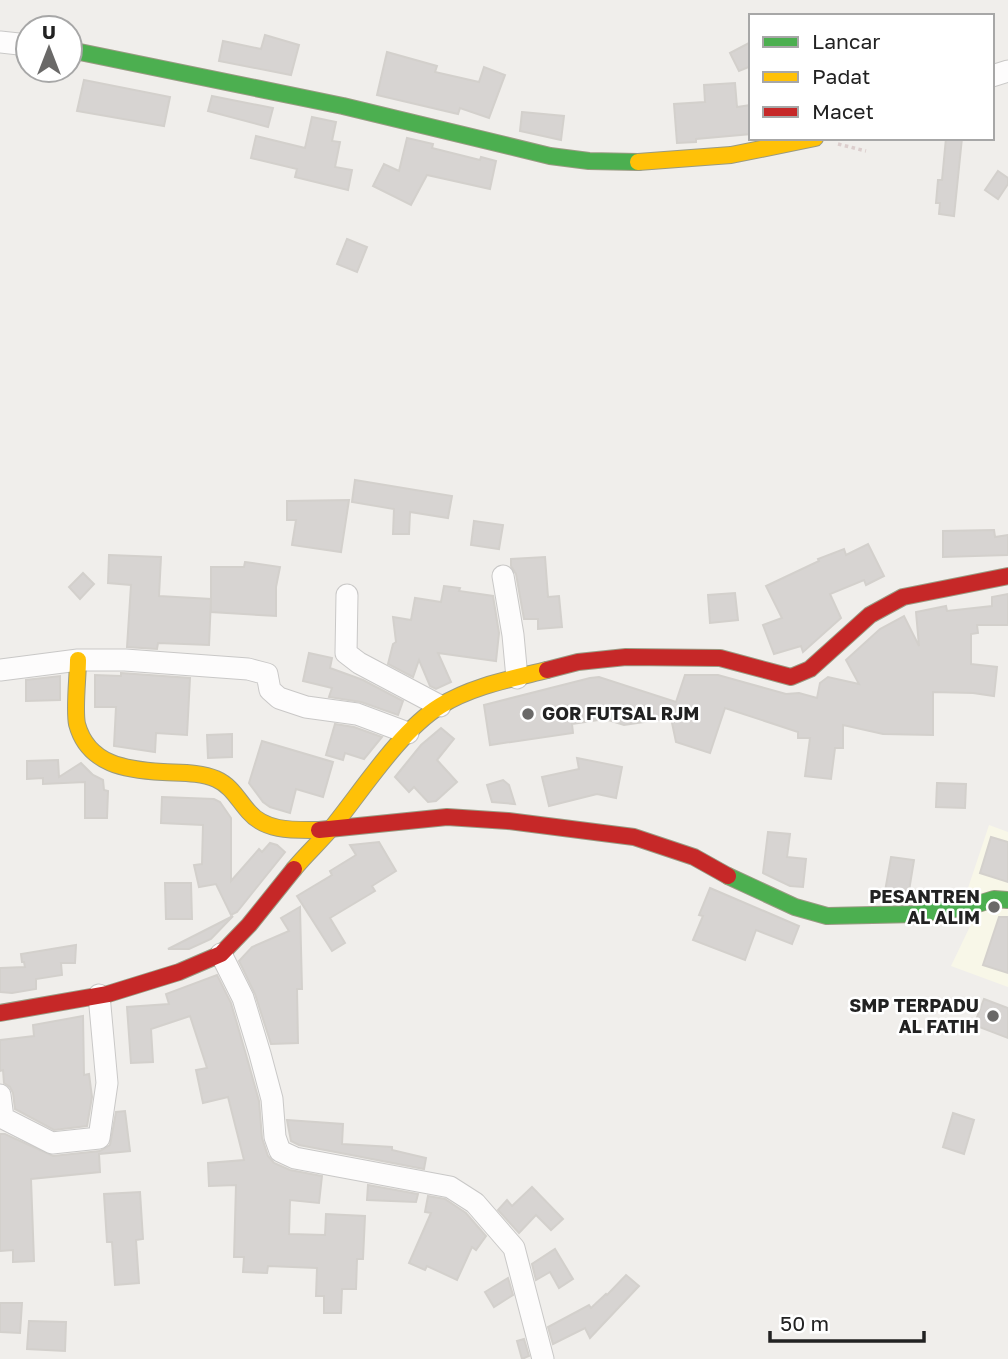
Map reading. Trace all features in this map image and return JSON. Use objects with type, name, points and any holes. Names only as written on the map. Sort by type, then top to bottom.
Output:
[{"type":"street","points":[[84,52],[174,68],[436,127],[507,146],[588,161],[685,162],[806,140]]},
{"type":"street","points":[[503,576],[517,678]]},
{"type":"street","points":[[0,1013],[99,996],[180,972],[220,954],[249,925],[311,848],[330,830],[408,733],[440,706],[482,687],[578,662],[626,657],[720,658],[792,677],[810,669],[870,615],[903,597],[1008,576]]},
{"type":"street","points":[[347,595],[346,653],[359,663],[440,706]]},
{"type":"street","points":[[0,670],[78,660],[125,660],[259,671],[267,674],[270,690],[279,698],[306,707],[357,714],[408,733]]},
{"type":"street","points":[[78,660],[77,723],[87,745],[105,762],[142,771],[190,773],[215,778],[233,789],[250,814],[262,823],[286,830],[330,830],[447,817],[508,821],[634,837],[694,857],[731,878],[795,907],[827,916],[918,914],[968,907],[994,899],[1008,900]]},
{"type":"street","points":[[220,954],[243,998],[272,1099],[275,1137],[280,1150],[295,1158],[450,1188],[475,1203],[514,1248],[543,1359]]},
{"type":"street","points":[[0,1095],[3,1118],[52,1143],[99,1138],[107,1083],[99,996]]},
{"type":"shaded area","name":"PESANTREN AL ALIM","points":[[989,825],[1008,832],[1008,842],[991,837],[980,873],[1008,882],[1008,919],[999,917],[983,965],[1008,973],[1008,987],[951,966],[984,897],[967,891]]},
{"type":"building","points":[[265,35],[299,45],[291,75],[219,61],[223,41],[261,49]]},
{"type":"building","points":[[749,43],[749,67],[739,71],[730,53]]},
{"type":"building","points":[[387,52],[437,66],[435,72],[479,82],[484,67],[505,75],[489,118],[460,108],[458,114],[377,95]]},
{"type":"building","points":[[84,80],[170,97],[164,126],[77,111]]},
{"type":"building","points":[[735,83],[737,107],[749,105],[749,134],[677,143],[674,104],[705,102],[704,85]]},
{"type":"building","points":[[212,96],[273,108],[268,127],[208,111]]},
{"type":"building","points":[[522,112],[564,116],[561,140],[520,131]]},
{"type":"building","points":[[312,117],[336,122],[332,141],[340,142],[335,167],[352,170],[348,190],[295,177],[297,169],[251,158],[256,136],[305,148]]},
{"type":"building","points":[[407,138],[433,144],[432,148],[480,160],[481,157],[496,161],[490,189],[427,175],[411,205],[373,186],[384,164],[399,171]]},
{"type":"building","points":[[946,140],[962,140],[954,216],[939,214],[940,203],[936,203],[938,180],[942,180]]},
{"type":"building","points":[[998,171],[1008,178],[1008,184],[998,199],[985,190]]},
{"type":"building","points":[[347,239],[367,247],[357,272],[337,264]]},
{"type":"building","points":[[355,480],[452,496],[448,518],[410,512],[409,534],[393,534],[394,509],[352,502]]},
{"type":"building","points":[[349,500],[341,552],[292,545],[296,520],[287,520],[287,501]]},
{"type":"building","points":[[474,521],[503,525],[499,549],[471,545]]},
{"type":"building","points":[[994,530],[995,537],[1008,535],[1008,555],[943,557],[943,531]]},
{"type":"building","points":[[868,544],[884,576],[866,585],[864,580],[830,594],[841,618],[803,652],[801,646],[774,654],[763,625],[782,618],[766,586],[819,561],[818,559],[844,549],[846,555]]},
{"type":"building","points":[[109,555],[161,557],[159,596],[211,599],[209,645],[158,643],[157,649],[127,647],[131,585],[108,583]]},
{"type":"building","points":[[545,557],[548,597],[559,596],[562,627],[538,629],[538,619],[524,619],[511,559]]},
{"type":"building","points":[[245,562],[280,567],[276,587],[276,616],[211,612],[211,567],[244,567]]},
{"type":"building","points":[[83,573],[94,584],[80,599],[69,587]]},
{"type":"building","points":[[444,586],[493,596],[499,633],[496,661],[438,653],[451,682],[436,689],[430,686],[419,660],[413,677],[388,664],[393,644],[396,642],[393,617],[411,620],[415,598],[441,602]]},
{"type":"building","points":[[735,593],[738,620],[710,623],[708,595]]},
{"type":"building","points":[[1008,594],[1008,625],[977,625],[978,633],[971,634],[971,664],[997,667],[994,696],[933,692],[933,735],[883,734],[843,725],[843,748],[835,748],[831,779],[805,776],[810,738],[798,738],[798,732],[725,708],[710,753],[676,742],[671,718],[624,725],[605,719],[572,724],[573,733],[490,745],[484,705],[590,678],[599,677],[676,702],[685,675],[718,675],[786,694],[799,693],[817,698],[820,683],[828,677],[859,684],[846,660],[880,629],[904,616],[919,646],[916,612],[946,606],[947,611],[992,606],[992,597]]},
{"type":"building","points":[[309,653],[332,658],[330,668],[363,680],[403,701],[398,715],[361,702],[329,697],[332,688],[303,681]]},
{"type":"building","points":[[121,673],[190,678],[187,735],[156,733],[155,752],[114,746],[116,707],[95,707],[95,675],[121,676]]},
{"type":"building","points":[[60,676],[60,700],[26,701],[26,680]]},
{"type":"building","points":[[335,724],[354,727],[382,737],[364,759],[345,753],[343,760],[326,755]]},
{"type":"building","points":[[441,728],[454,739],[437,760],[457,782],[436,801],[428,802],[414,787],[409,792],[395,777],[421,745]]},
{"type":"building","points":[[232,734],[232,757],[208,758],[207,735]]},
{"type":"building","points":[[262,741],[333,762],[323,797],[296,789],[290,813],[263,802],[249,783]]},
{"type":"building","points":[[577,758],[622,767],[616,798],[597,794],[549,806],[542,777],[579,769]]},
{"type":"building","points":[[58,760],[59,777],[81,763],[93,775],[103,780],[104,790],[108,791],[107,818],[85,818],[85,782],[43,784],[43,778],[27,779],[27,761]]},
{"type":"building","points":[[503,780],[509,785],[515,804],[492,802],[487,785]]},
{"type":"building","points":[[937,783],[966,784],[965,808],[936,807]]},
{"type":"building","points":[[162,797],[214,799],[220,802],[231,818],[231,881],[259,849],[262,852],[270,843],[285,852],[237,912],[231,915],[216,884],[199,887],[194,865],[202,864],[203,825],[161,823]]},
{"type":"building","points":[[768,832],[790,834],[787,857],[806,859],[803,887],[790,886],[763,873]]},
{"type":"building","points":[[991,837],[1008,842],[1008,882],[980,873]]},
{"type":"building","points":[[379,842],[396,871],[372,886],[375,891],[330,918],[345,943],[332,951],[297,896],[332,875],[330,871],[356,855],[350,845]]},
{"type":"building","points":[[891,857],[914,860],[908,897],[884,897]]},
{"type":"building","points":[[165,883],[191,883],[192,919],[166,919]]},
{"type":"building","points":[[710,888],[799,926],[792,944],[756,930],[745,960],[693,940]]},
{"type":"building","points":[[300,907],[302,989],[297,989],[298,1043],[271,1044],[255,994],[239,961],[252,947],[289,931],[281,918]]},
{"type":"building","points":[[233,916],[211,939],[189,949],[168,949]]},
{"type":"building","points":[[999,917],[1008,917],[1008,973],[983,965]]},
{"type":"building","points":[[76,945],[75,963],[61,963],[62,975],[36,979],[36,989],[0,992],[0,968],[25,967],[21,954]]},
{"type":"building","points":[[217,975],[231,1003],[247,1058],[259,1101],[262,1138],[268,1156],[274,1163],[290,1170],[322,1176],[319,1203],[290,1200],[289,1234],[325,1235],[326,1214],[365,1216],[363,1259],[357,1259],[356,1289],[342,1289],[341,1313],[324,1313],[324,1296],[316,1296],[317,1268],[268,1266],[267,1273],[243,1272],[244,1257],[234,1257],[236,1185],[209,1186],[208,1163],[244,1160],[228,1097],[203,1103],[196,1070],[207,1068],[190,1016],[151,1029],[153,1062],[131,1063],[127,1007],[169,1004],[166,994]]},
{"type":"building","name":"SMP TERPADU AL FATIH","points":[[984,999],[1008,1008],[1008,1038],[974,1025]]},
{"type":"building","points":[[83,1016],[84,1075],[89,1074],[92,1097],[87,1126],[54,1130],[15,1109],[13,1093],[4,1083],[3,1070],[0,1071],[0,1040],[34,1036],[33,1025]]},
{"type":"building","points":[[125,1111],[130,1151],[99,1154],[100,1172],[31,1179],[34,1261],[13,1262],[13,1250],[0,1251],[0,1134],[53,1156],[100,1151],[110,1145],[116,1112]]},
{"type":"building","points":[[953,1113],[974,1120],[964,1154],[943,1147]]},
{"type":"building","points":[[287,1120],[343,1124],[342,1144],[392,1147],[392,1150],[426,1158],[424,1169],[299,1145],[291,1141]]},
{"type":"building","points":[[368,1185],[418,1194],[416,1202],[367,1200]]},
{"type":"building","points":[[532,1187],[563,1219],[551,1230],[536,1215],[519,1233],[498,1210],[507,1200],[512,1206]]},
{"type":"building","points":[[140,1192],[143,1239],[136,1240],[139,1283],[115,1285],[112,1242],[107,1242],[104,1194]]},
{"type":"building","points":[[428,1196],[445,1199],[466,1213],[486,1236],[476,1250],[472,1247],[457,1280],[427,1266],[425,1270],[409,1263],[431,1213],[425,1212]]},
{"type":"building","points":[[555,1249],[573,1279],[559,1288],[550,1272],[536,1280],[532,1264]]},
{"type":"building","points":[[626,1275],[639,1286],[590,1338],[585,1328],[553,1344],[548,1327],[589,1305],[591,1308]]},
{"type":"building","points":[[508,1278],[513,1295],[494,1307],[485,1292]]},
{"type":"building","points":[[0,1303],[22,1303],[20,1333],[0,1332]]},
{"type":"building","points":[[29,1321],[66,1322],[65,1351],[27,1349]]},
{"type":"building","points":[[524,1339],[529,1356],[522,1359],[517,1341]]},
{"type":"traffic: fast","points":[[84,53],[343,106],[550,156],[589,161],[638,162]]},
{"type":"traffic: fast","points":[[728,876],[795,907],[827,916],[918,914],[968,907],[994,899],[1008,900]]},
{"type":"traffic: slow","points":[[638,162],[731,155],[805,140]]},
{"type":"traffic: slow","points":[[78,660],[77,724],[82,738],[100,757],[123,767],[210,777],[226,785],[249,812],[264,823],[281,828],[319,830]]},
{"type":"traffic: slow","points":[[294,869],[334,825],[397,745],[425,717],[465,693],[547,670]]},
{"type":"traffic: jam","points":[[547,670],[578,662],[626,657],[720,658],[791,677],[810,669],[870,615],[903,597],[1008,576]]},
{"type":"traffic: jam","points":[[319,830],[447,817],[508,821],[634,837],[694,857],[728,876]]},
{"type":"traffic: jam","points":[[0,1013],[108,994],[179,972],[221,954],[249,925],[294,869]]},
{"type":"place","name":"GOR FUTSAL RJM","points":[[528,714]]},
{"type":"place","name":"PESANTREN AL ALIM","points":[[994,907]]},
{"type":"place","name":"SMP TERPADU AL FATIH","points":[[993,1016]]}]
